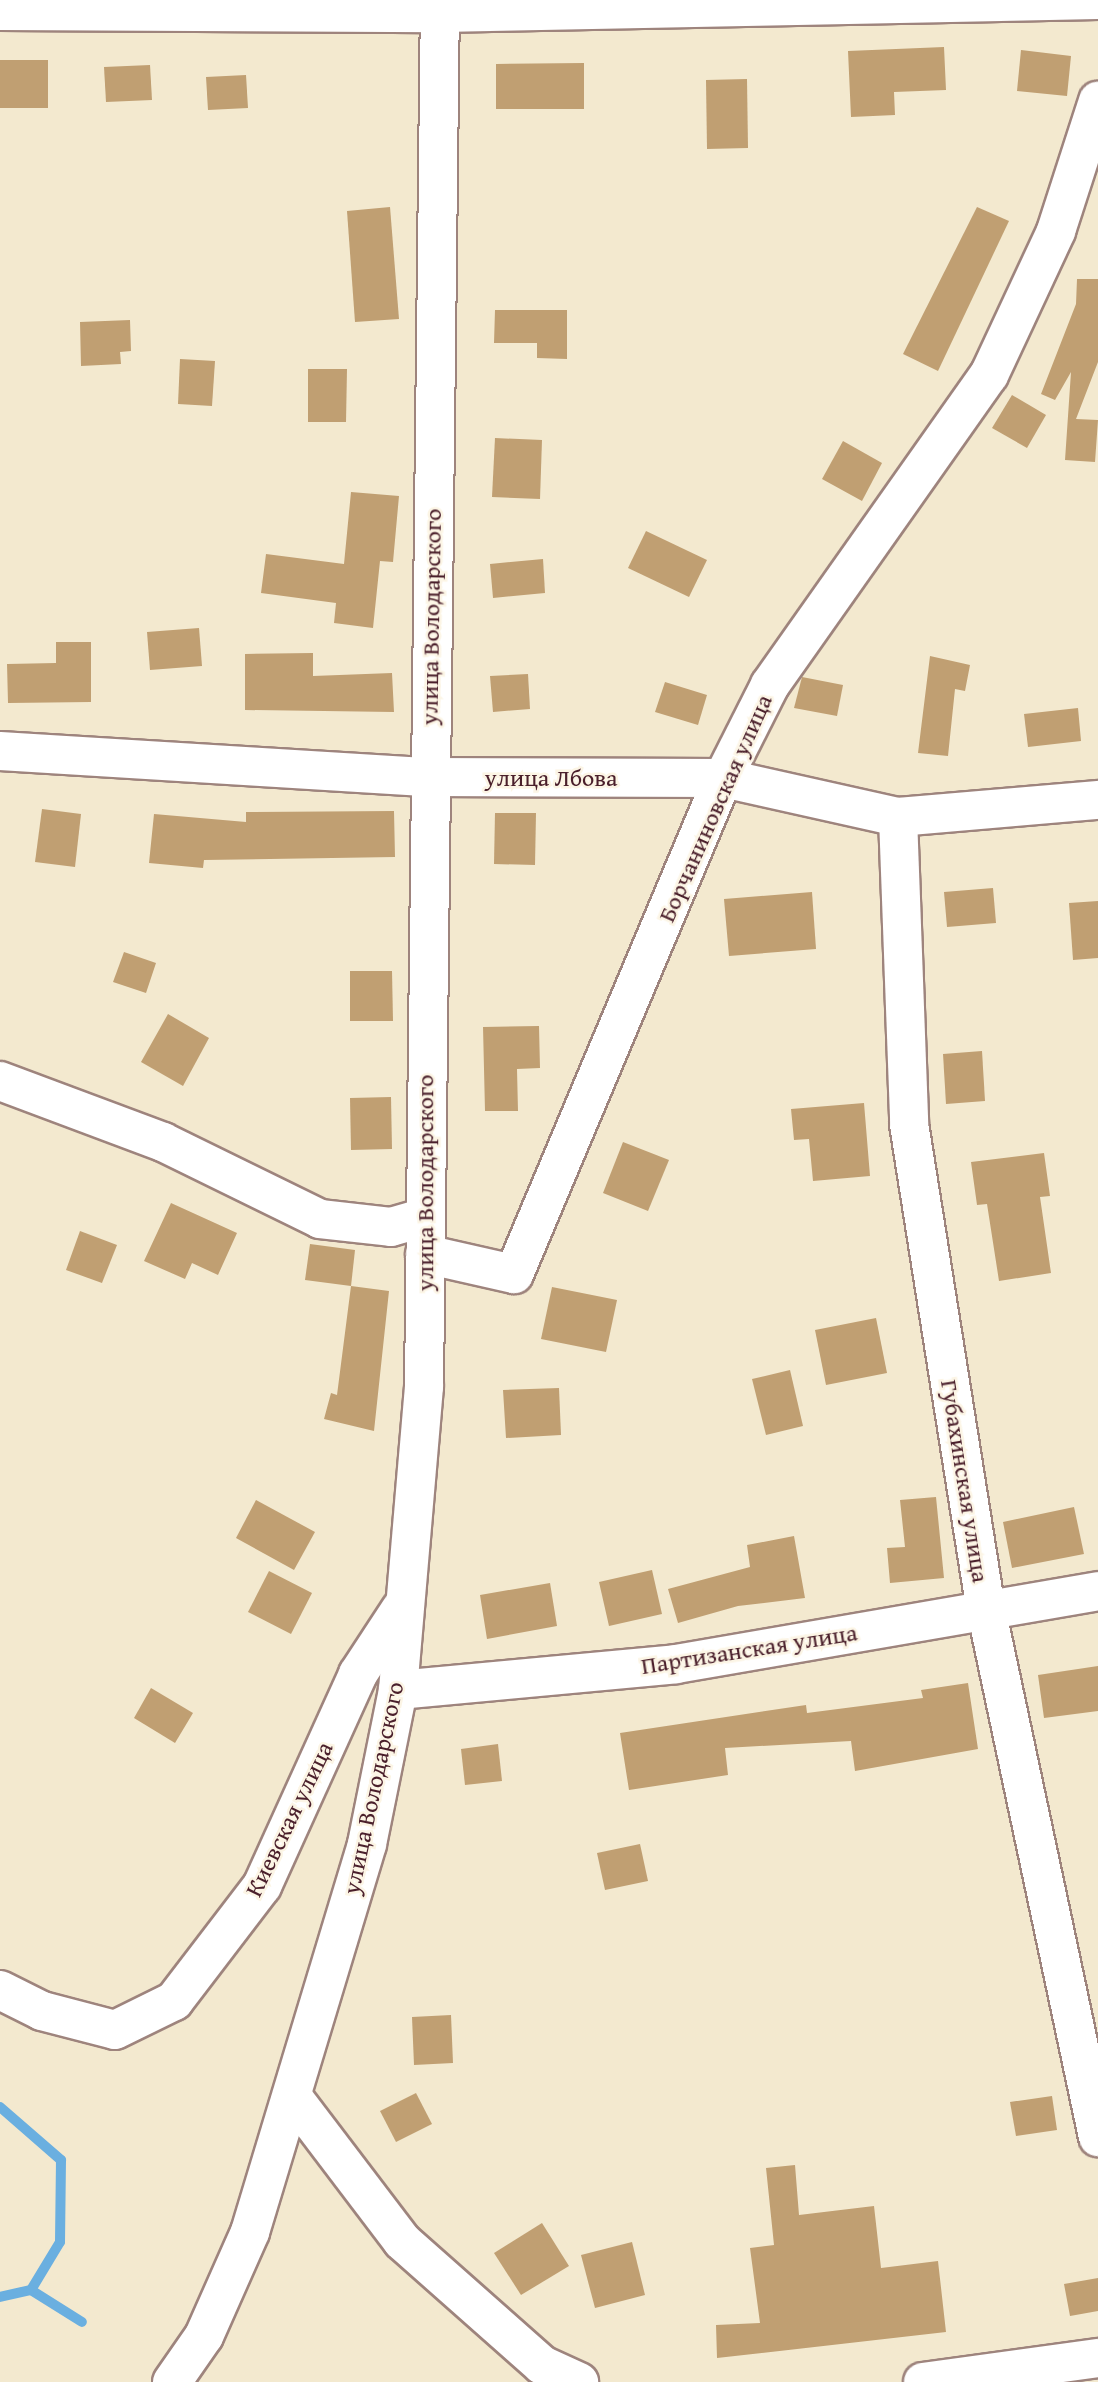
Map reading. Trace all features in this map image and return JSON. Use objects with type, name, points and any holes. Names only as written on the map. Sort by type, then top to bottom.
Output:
[{"type":"street","points":[[0,11],[1098,1]]},
{"type":"street","name":"улица Володарского","points":[[172,2382],[204,2336],[250,2232],[367,1844],[398,1690],[400,1611],[424,1387],[428,777],[440,6]]},
{"type":"street","name":"Борчаниновская улица","points":[[425,1254],[514,1274],[723,778],[770,685],[989,375],[1056,231],[1098,102]]},
{"type":"street","name":"улица Лбова","points":[[0,751],[428,777],[723,778],[898,817],[1098,800]]},
{"type":"street","name":"Губахинская улица","points":[[898,817],[909,1124],[986,1609],[1098,2137]]},
{"type":"street","points":[[0,1081],[163,1142],[320,1219],[391,1227],[425,1217]]},
{"type":"street","name":"Партизанская улица","points":[[398,1690],[676,1664],[1098,1591]]},
{"type":"street","name":"Киевская улица","points":[[0,1990],[42,2011],[115,2030],[174,2001],[262,1886],[358,1674],[400,1611]]},
{"type":"street","points":[[292,2096],[402,2241],[542,2365],[579,2382]]},
{"type":"street","points":[[923,2382],[1098,2358]]},
{"type":"building","points":[[944,47],[946,90],[894,92],[895,115],[851,117],[848,51]]},
{"type":"building","points":[[1021,50],[1071,56],[1067,96],[1017,91]]},
{"type":"building","points":[[0,60],[48,60],[48,108],[0,108]]},
{"type":"building","points":[[584,63],[584,109],[496,109],[496,64]]},
{"type":"building","points":[[150,65],[152,100],[106,102],[104,67]]},
{"type":"building","points":[[246,75],[248,108],[208,110],[206,77]]},
{"type":"building","points":[[747,79],[748,148],[707,149],[706,80]]},
{"type":"building","points":[[390,207],[399,319],[355,322],[347,211]]},
{"type":"building","points":[[977,207],[1009,221],[938,371],[903,354]]},
{"type":"building","points":[[1077,279],[1098,279],[1098,362],[1076,419],[1098,420],[1095,462],[1065,460],[1071,372],[1055,400],[1041,394],[1076,304]]},
{"type":"building","points":[[495,310],[567,310],[567,359],[537,358],[537,343],[494,343]]},
{"type":"building","points":[[130,320],[131,351],[120,352],[121,364],[81,366],[80,322]]},
{"type":"building","points":[[180,359],[215,361],[212,406],[178,404]]},
{"type":"building","points":[[308,369],[347,369],[346,422],[308,422]]},
{"type":"building","points":[[1012,395],[1046,415],[1027,448],[992,428]]},
{"type":"building","points":[[495,438],[542,440],[540,499],[492,497]]},
{"type":"building","points":[[843,441],[882,463],[862,501],[822,479]]},
{"type":"building","points":[[351,492],[399,496],[393,562],[380,561],[373,628],[334,623],[336,603],[261,593],[266,554],[344,564]]},
{"type":"building","points":[[646,531],[707,560],[689,597],[628,568]]},
{"type":"building","points":[[543,559],[545,593],[493,598],[490,564]]},
{"type":"building","points":[[199,628],[202,666],[150,670],[147,632]]},
{"type":"building","points":[[56,642],[91,642],[91,702],[8,703],[7,664],[56,663]]},
{"type":"building","points":[[313,653],[313,676],[392,673],[394,712],[245,710],[245,654]]},
{"type":"building","points":[[930,656],[970,665],[965,691],[955,689],[948,756],[918,753]]},
{"type":"building","points":[[528,674],[530,709],[493,712],[490,676]]},
{"type":"building","points":[[802,677],[843,685],[837,716],[794,708]]},
{"type":"building","points":[[665,682],[707,695],[698,725],[655,712]]},
{"type":"building","points":[[1078,708],[1081,741],[1028,747],[1024,714]]},
{"type":"building","points":[[42,809],[81,814],[75,867],[35,862]]},
{"type":"building","points":[[394,811],[395,857],[204,860],[203,868],[149,863],[154,814],[246,822],[246,812]]},
{"type":"building","points":[[495,813],[536,813],[535,865],[494,864]]},
{"type":"building","points":[[993,888],[996,923],[947,927],[944,892]]},
{"type":"building","points":[[812,892],[816,949],[729,956],[724,899]]},
{"type":"building","points":[[1098,901],[1098,958],[1073,960],[1069,903]]},
{"type":"building","points":[[124,952],[156,963],[146,993],[113,982]]},
{"type":"building","points":[[350,971],[392,971],[393,1021],[350,1021]]},
{"type":"building","points":[[168,1014],[209,1038],[183,1086],[141,1062]]},
{"type":"building","points":[[539,1026],[540,1068],[517,1069],[518,1111],[485,1111],[483,1027]]},
{"type":"building","points":[[982,1051],[985,1101],[946,1104],[943,1054]]},
{"type":"building","points":[[391,1097],[392,1149],[351,1150],[350,1098]]},
{"type":"building","points":[[864,1103],[870,1176],[813,1181],[809,1139],[794,1140],[791,1109]]},
{"type":"building","points":[[623,1142],[669,1160],[648,1211],[603,1193]]},
{"type":"building","points":[[1044,1153],[1050,1196],[1040,1197],[1051,1273],[999,1281],[987,1204],[977,1205],[971,1162]]},
{"type":"building","points":[[171,1203],[237,1233],[218,1275],[192,1263],[185,1279],[144,1261]]},
{"type":"building","points":[[80,1231],[117,1245],[102,1283],[66,1270]]},
{"type":"building","points":[[310,1244],[355,1250],[351,1286],[305,1280]]},
{"type":"building","points":[[351,1286],[389,1291],[374,1431],[324,1419],[331,1393],[337,1395]]},
{"type":"building","points":[[552,1287],[617,1300],[606,1352],[541,1339]]},
{"type":"building","points":[[876,1318],[887,1373],[826,1385],[815,1330]]},
{"type":"building","points":[[790,1370],[803,1426],[766,1435],[752,1379]]},
{"type":"building","points":[[559,1388],[561,1435],[506,1438],[503,1390]]},
{"type":"building","points":[[936,1497],[944,1578],[890,1583],[887,1548],[905,1547],[900,1500]]},
{"type":"building","points":[[256,1500],[315,1532],[294,1570],[236,1538]]},
{"type":"building","points":[[1074,1507],[1084,1554],[1012,1568],[1003,1522]]},
{"type":"building","points":[[794,1536],[805,1598],[738,1606],[678,1623],[668,1589],[750,1567],[747,1545]]},
{"type":"building","points":[[652,1570],[662,1614],[609,1626],[599,1582]]},
{"type":"building","points":[[269,1571],[312,1593],[291,1634],[248,1612]]},
{"type":"building","points":[[550,1583],[557,1626],[487,1639],[480,1595]]},
{"type":"building","points":[[1098,1666],[1098,1711],[1044,1718],[1038,1675]]},
{"type":"building","points":[[968,1683],[978,1749],[855,1771],[851,1741],[725,1748],[728,1775],[629,1790],[620,1733],[806,1705],[807,1713],[923,1698],[921,1690]]},
{"type":"building","points":[[151,1688],[193,1713],[175,1743],[134,1718]]},
{"type":"building","points":[[498,1744],[502,1781],[465,1785],[461,1749]]},
{"type":"building","points":[[640,1844],[648,1881],[605,1890],[597,1853]]},
{"type":"building","points":[[451,2015],[453,2063],[414,2065],[412,2017]]},
{"type":"building","points":[[416,2093],[432,2124],[396,2142],[380,2111]]},
{"type":"building","points":[[1052,2096],[1057,2130],[1016,2136],[1010,2102]]},
{"type":"building","points":[[795,2165],[799,2215],[874,2206],[881,2268],[938,2261],[946,2332],[717,2358],[716,2325],[760,2323],[750,2248],[774,2245],[766,2168]]},
{"type":"building","points":[[542,2223],[569,2266],[521,2295],[494,2253]]},
{"type":"building","points":[[632,2242],[645,2295],[595,2308],[581,2255]]},
{"type":"building","points":[[1098,2278],[1098,2311],[1070,2316],[1064,2284]]},
{"type":"waterway","points":[[0,2107],[61,2160],[60,2242],[31,2290]]},
{"type":"waterway","points":[[0,2297],[31,2290],[82,2322]]}]
